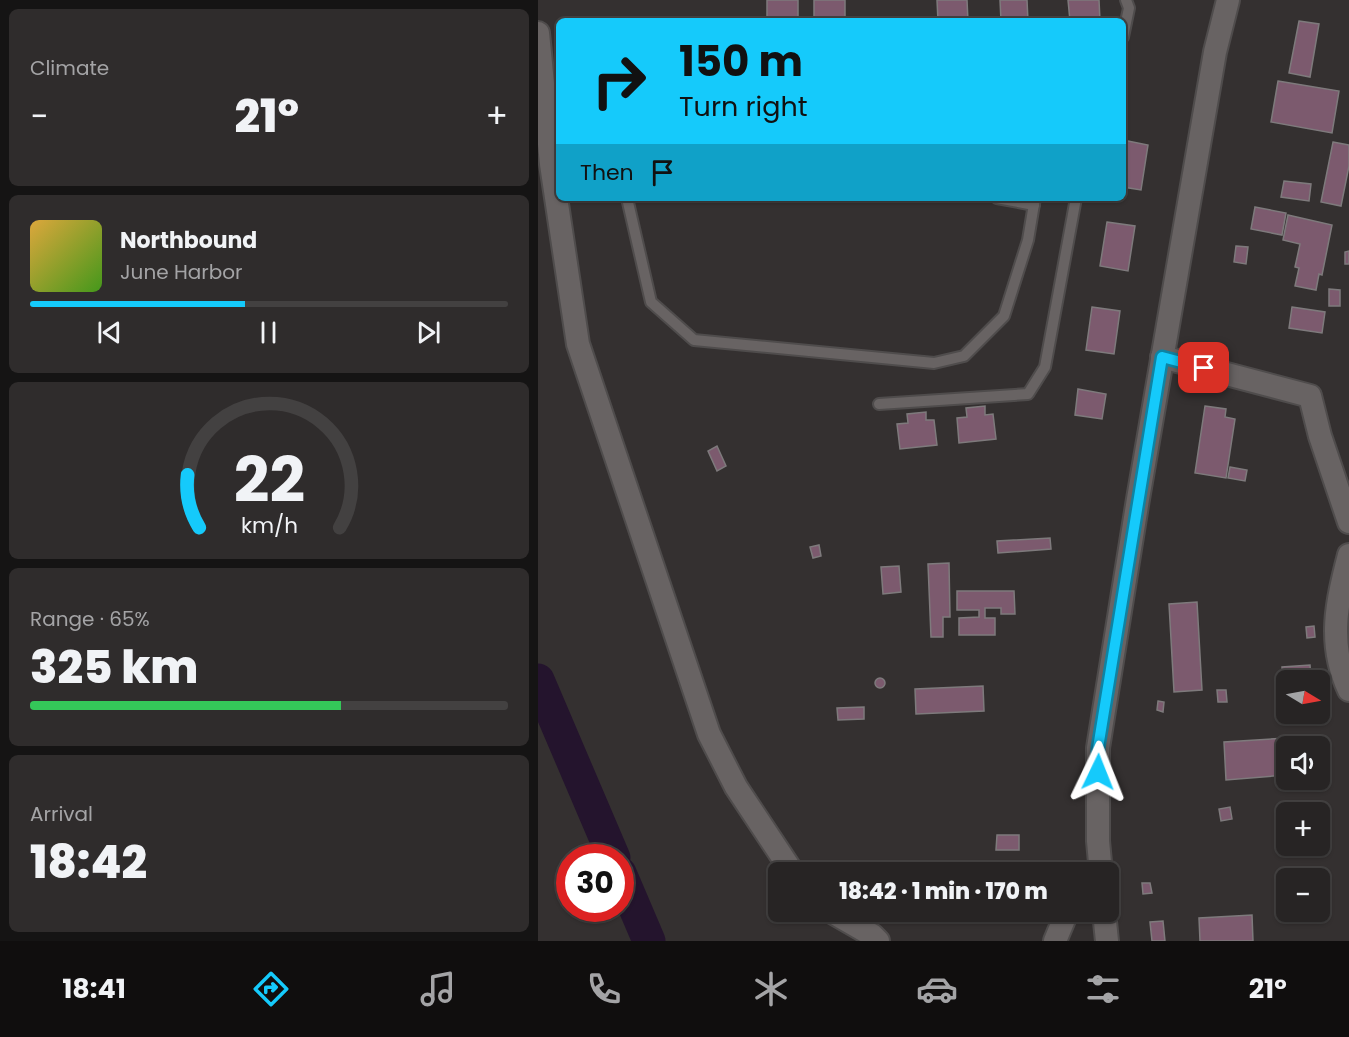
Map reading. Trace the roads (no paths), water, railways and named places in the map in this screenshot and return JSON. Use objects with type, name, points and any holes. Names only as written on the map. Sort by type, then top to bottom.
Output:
[{"type":"street","points":[[1100,862],[1098,748],[1214,51],[1228,0]]},
{"type":"street","points":[[538,33],[556,197]]},
{"type":"street","points":[[557,201],[578,344],[709,734],[736,787],[786,862]]},
{"type":"street","points":[[1162,357],[1310,396],[1320,436],[1348,522]]},
{"type":"street","points":[[1348,555],[1336,608],[1335,643],[1348,690]]},
{"type":"street","points":[[1089,862],[1098,842]]},
{"type":"street","points":[[849,922],[878,941]]},
{"type":"street","points":[[1055,941],[1063,922]]},
{"type":"street","points":[[1105,922],[1107,941]]},
{"type":"lane","points":[[1126,0],[1129,8],[1126,22]]},
{"type":"lane","points":[[627,201],[651,302],[694,340],[934,363],[964,356],[1004,316],[1028,240],[1034,202]]},
{"type":"lane","points":[[879,404],[1028,394],[1045,367],[1074,201]]},
{"type":"waterway","points":[[538,680],[608,844]]},
{"type":"waterway","points":[[634,906],[649,941]]}]
